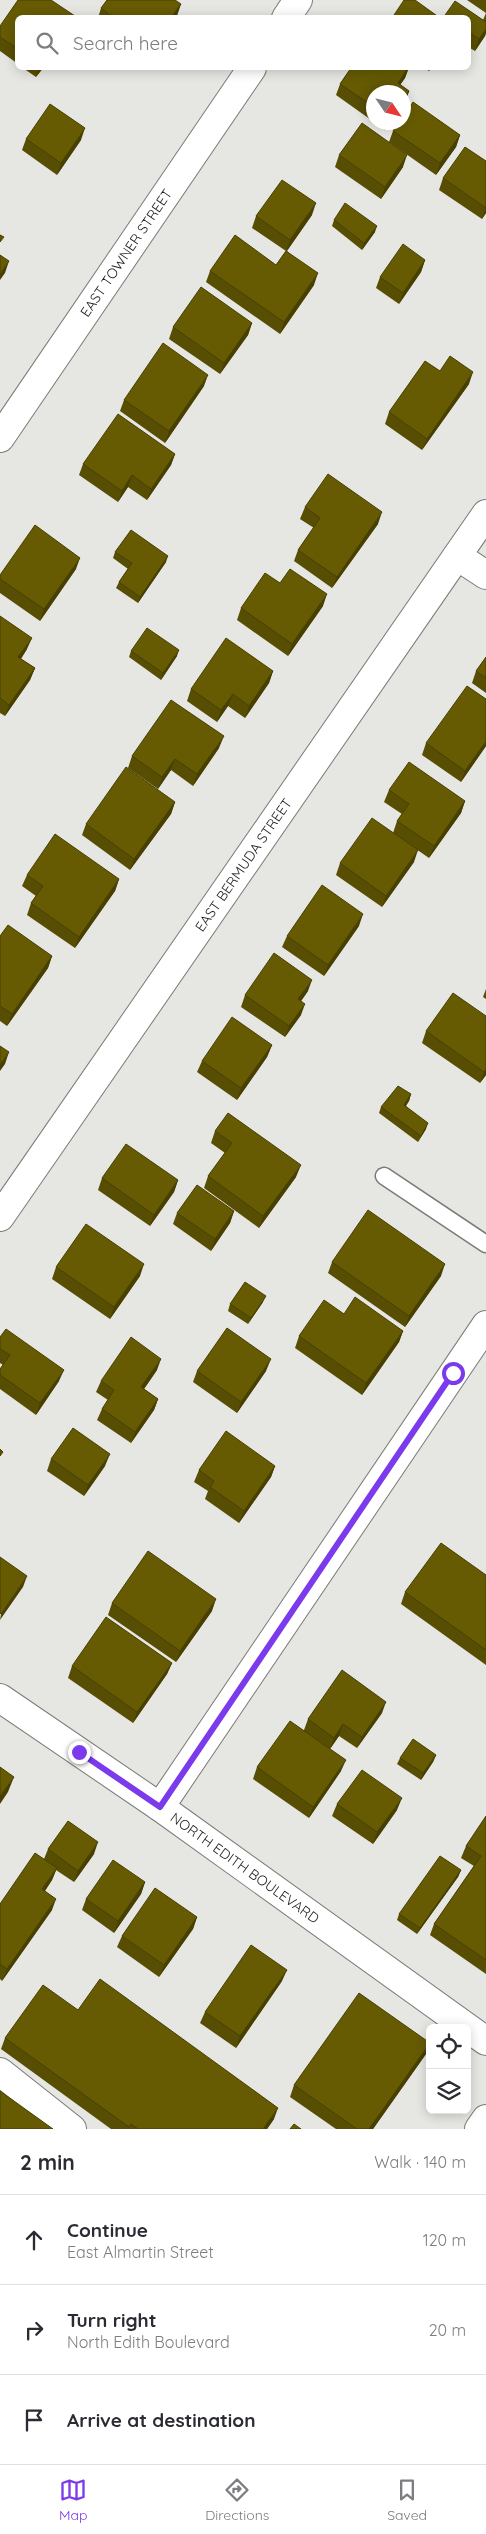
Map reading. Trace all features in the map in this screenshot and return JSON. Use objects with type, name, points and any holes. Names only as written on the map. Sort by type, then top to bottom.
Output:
[{"type":"street","points":[[288,15],[298,0]]},
{"type":"street","name":"EAST TOWNER STREET","points":[[0,438],[251,70]]},
{"type":"street","name":"EAST BERMUDA STREET","points":[[0,1217],[486,514]]},
{"type":"street","points":[[457,556],[486,575]]},
{"type":"street","points":[[160,1807],[486,1325]]},
{"type":"street","name":"NORTH EDITH BOULEVARD","points":[[0,1698],[160,1807],[486,2041]]},
{"type":"street","points":[[0,2072],[72,2129]]},
{"type":"street","points":[[479,2129],[486,2119]]},
{"type":"lane","points":[[384,1176],[486,1244]]},
{"type":"building","points":[[18,0],[51,0],[74,15],[15,15],[15,47],[0,37],[0,26]]},
{"type":"building","points":[[107,0],[175,0],[181,4],[173,15],[110,15],[101,8]]},
{"type":"building","points":[[404,0],[415,0],[436,15],[394,15]]},
{"type":"building","points":[[455,1],[486,22],[486,29],[479,39],[471,34],[471,15],[445,15]]},
{"type":"building","points":[[350,70],[407,70],[398,83],[401,85],[366,85],[366,102],[340,84]]},
{"type":"building","points":[[413,102],[460,135],[440,163],[393,131],[411,130],[411,105]]},
{"type":"building","points":[[50,104],[85,128],[61,163],[26,139]]},
{"type":"building","points":[[362,123],[366,126],[366,130],[372,130],[407,155],[385,187],[339,155]]},
{"type":"building","points":[[465,147],[486,161],[486,208],[443,178]]},
{"type":"building","points":[[282,180],[316,203],[290,240],[256,216]]},
{"type":"building","points":[[345,203],[377,226],[364,243],[334,220]]},
{"type":"building","points":[[235,235],[276,265],[286,251],[318,273],[284,322],[210,271]]},
{"type":"building","points":[[403,244],[425,260],[403,293],[380,277]]},
{"type":"building","points":[[0,255],[9,261],[0,274]]},
{"type":"building","points":[[201,287],[252,323],[224,363],[173,327]]},
{"type":"building","points":[[163,343],[208,375],[169,431],[124,400]]},
{"type":"building","points":[[450,356],[473,372],[427,439],[389,412],[425,361],[440,371]]},
{"type":"building","points":[[118,414],[175,454],[151,489],[132,475],[122,491],[83,464]]},
{"type":"building","points":[[328,474],[382,512],[337,577],[298,550],[320,518],[305,507]]},
{"type":"building","points":[[35,525],[80,558],[44,609],[0,579],[0,575]]},
{"type":"building","points":[[131,530],[168,556],[140,597],[119,582],[132,563],[115,552]]},
{"type":"building","points":[[290,569],[327,594],[292,644],[241,608],[265,573],[280,583]]},
{"type":"building","points":[[0,616],[32,638],[18,657],[35,668],[9,705],[0,698]]},
{"type":"building","points":[[147,628],[179,650],[163,673],[131,651]]},
{"type":"building","points":[[226,638],[273,671],[249,706],[233,694],[221,710],[191,689]]},
{"type":"building","points":[[486,657],[486,678],[476,671]]},
{"type":"building","points":[[467,686],[486,699],[486,741],[465,771],[426,743]]},
{"type":"building","points":[[171,700],[224,736],[197,774],[175,759],[162,777],[132,756]]},
{"type":"building","points":[[409,762],[465,801],[434,846],[397,821],[409,804],[389,790]]},
{"type":"building","points":[[126,767],[175,802],[134,859],[86,824]]},
{"type":"building","points":[[372,818],[418,850],[386,896],[340,863]]},
{"type":"building","points":[[55,834],[119,879],[79,937],[31,903],[43,886],[27,875]]},
{"type":"building","points":[[322,885],[363,914],[328,965],[287,936]]},
{"type":"building","points":[[8,925],[52,956],[12,1014],[0,1006],[0,936]]},
{"type":"building","points":[[274,953],[312,980],[298,999],[305,1004],[289,1026],[245,995]]},
{"type":"building","points":[[453,993],[486,1016],[486,1069],[484,1072],[426,1031]]},
{"type":"building","points":[[232,1017],[272,1045],[241,1088],[202,1061]]},
{"type":"building","points":[[0,1046],[9,1052],[0,1065]]},
{"type":"building","points":[[398,1086],[411,1094],[404,1105],[428,1123],[421,1136],[381,1107]]},
{"type":"building","points":[[228,1113],[301,1165],[263,1216],[208,1176],[232,1143],[215,1131]]},
{"type":"building","points":[[126,1144],[178,1180],[154,1215],[102,1178]]},
{"type":"building","points":[[197,1185],[234,1211],[215,1239],[177,1213]]},
{"type":"building","points":[[368,1210],[445,1264],[409,1316],[332,1262]]},
{"type":"building","points":[[86,1224],[144,1264],[114,1307],[56,1267]]},
{"type":"building","points":[[245,1282],[266,1296],[251,1318],[230,1304]]},
{"type":"building","points":[[355,1297],[403,1331],[366,1383],[299,1336],[324,1300],[344,1314]]},
{"type":"building","points":[[227,1328],[271,1359],[241,1402],[197,1371]]},
{"type":"building","points":[[6,1329],[64,1370],[40,1403],[0,1375],[0,1369],[10,1355],[0,1349],[0,1337]]},
{"type":"building","points":[[131,1337],[161,1359],[141,1387],[158,1399],[135,1432],[102,1409],[114,1390],[101,1381]]},
{"type":"building","points":[[73,1428],[110,1454],[88,1485],[51,1459]]},
{"type":"building","points":[[226,1431],[275,1466],[244,1511],[210,1487],[214,1481],[199,1470]]},
{"type":"building","points":[[441,1543],[486,1575],[486,1650],[405,1592]]},
{"type":"building","points":[[148,1551],[216,1599],[180,1651],[112,1603]]},
{"type":"building","points":[[0,1557],[27,1576],[1,1614],[0,1613]]},
{"type":"building","points":[[106,1617],[172,1663],[137,1712],[72,1666]]},
{"type":"building","points":[[342,1670],[386,1702],[362,1737],[343,1724],[334,1738],[308,1719]]},
{"type":"building","points":[[290,1721],[346,1760],[313,1807],[257,1767]]},
{"type":"building","points":[[413,1739],[436,1755],[423,1773],[400,1758]]},
{"type":"building","points":[[0,1767],[14,1777],[0,1796]]},
{"type":"building","points":[[362,1770],[402,1798],[377,1832],[337,1804]]},
{"type":"building","points":[[486,1816],[486,1960],[434,1924],[481,1856],[466,1846]]},
{"type":"building","points":[[68,1821],[98,1842],[78,1871],[48,1849]]},
{"type":"building","points":[[35,1853],[57,1868],[42,1889],[56,1899],[7,1969],[0,1964],[0,1904]]},
{"type":"building","points":[[440,1856],[461,1870],[420,1928],[399,1914]]},
{"type":"building","points":[[113,1860],[145,1882],[118,1921],[86,1899]]},
{"type":"building","points":[[155,1888],[197,1917],[164,1965],[122,1936]]},
{"type":"building","points":[[251,1945],[287,1970],[240,2036],[205,2012]]},
{"type":"building","points":[[100,1979],[278,2108],[263,2129],[138,2129],[131,2124],[129,2127],[5,2038],[43,1985],[78,2010]]},
{"type":"building","points":[[359,1993],[426,2040],[426,2049],[369,2129],[357,2129],[294,2085]]},
{"type":"building","points":[[0,2091],[53,2129],[0,2129]]},
{"type":"building","points":[[294,2124],[301,2129],[290,2129]]},
{"type":"route","points":[[79,1752],[160,1807],[453,1373]]}]
